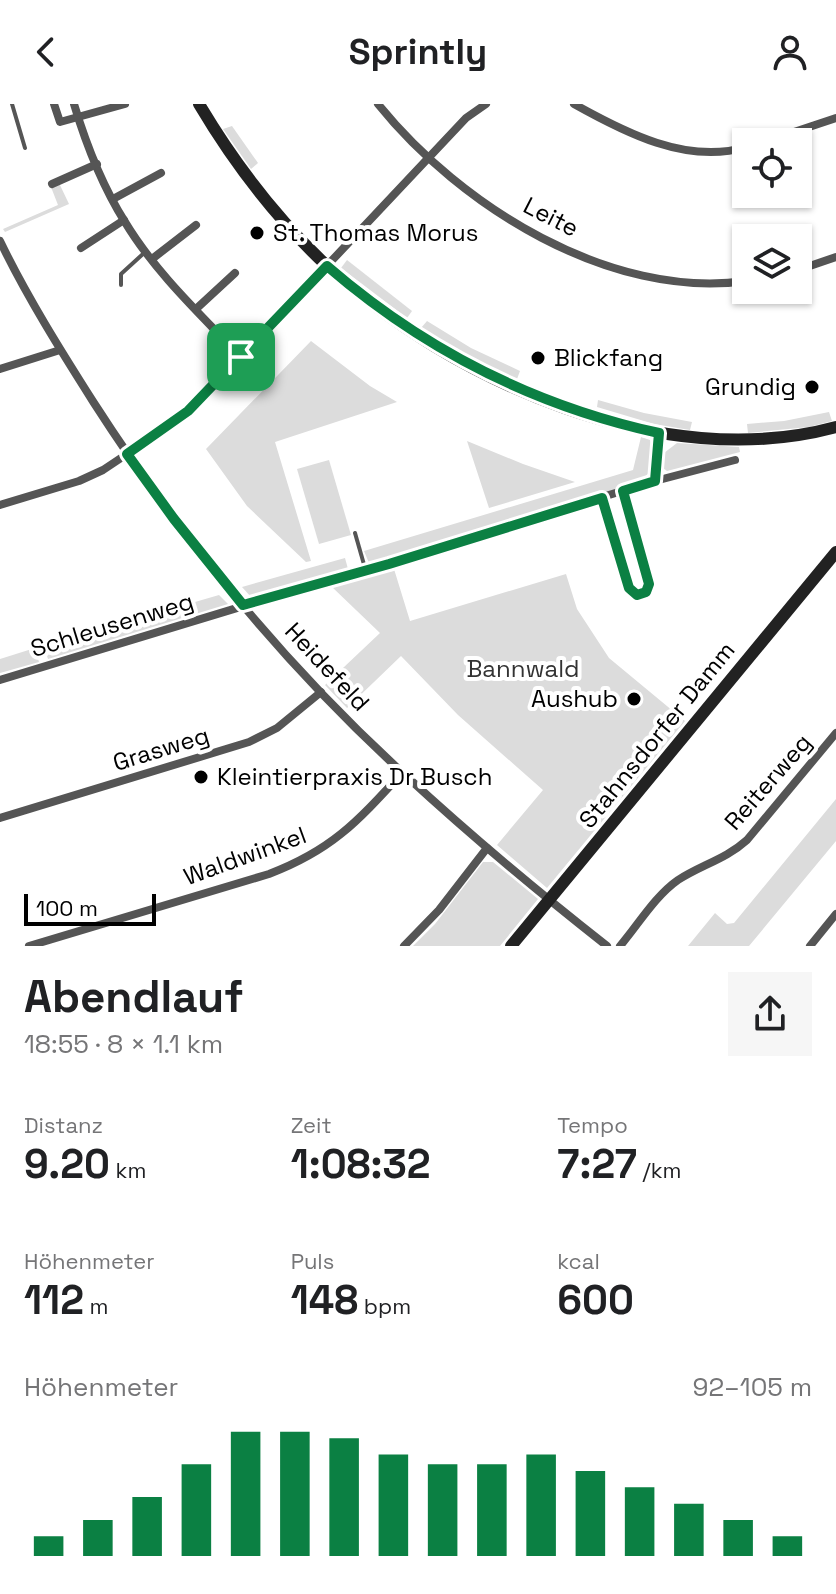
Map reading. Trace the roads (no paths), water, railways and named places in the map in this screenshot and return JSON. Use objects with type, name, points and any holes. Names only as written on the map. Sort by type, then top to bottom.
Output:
[{"type":"street","points":[[54,104],[60,122],[125,104]]},
{"type":"street","points":[[74,104],[97,164],[124,220],[149,255],[241,357]]},
{"type":"street","points":[[199,104],[234,161],[264,200],[327,266],[395,321],[476,369],[564,406],[659,433],[727,441],[784,437],[836,427]]},
{"type":"street","name":"Leite","points":[[378,104],[427,158],[482,202],[526,229],[570,251],[619,269],[682,283],[732,283]]},
{"type":"street","points":[[0,505],[79,481],[103,470],[182,416],[427,158],[466,118],[486,104]]},
{"type":"street","points":[[574,104],[615,127],[674,147],[719,152],[732,150]]},
{"type":"street","points":[[806,128],[836,118]]},
{"type":"street","points":[[52,184],[97,164]]},
{"type":"street","points":[[113,199],[161,173]]},
{"type":"street","points":[[81,248],[124,220]]},
{"type":"street","points":[[149,255],[196,225]]},
{"type":"street","name":"Heidefeld","points":[[0,241],[60,350],[127,454],[243,605],[321,692],[402,773],[487,848],[607,946]]},
{"type":"street","points":[[812,265],[836,257]]},
{"type":"street","points":[[196,309],[235,273]]},
{"type":"street","points":[[0,369],[60,350]]},
{"type":"street","points":[[655,481],[659,433]]},
{"type":"street","name":"Schleusenweg","points":[[0,680],[655,481],[735,460]]},
{"type":"street","points":[[602,498],[629,588],[637,595],[646,592],[649,584],[623,491]]},
{"type":"street","name":"Stahnsdorfer Damm","points":[[511,946],[836,552]]},
{"type":"street","name":"Grasweg","points":[[0,818],[249,742],[277,728],[321,692]]},
{"type":"street","name":"Reiterweg","points":[[620,946],[670,887],[735,851],[747,840],[836,733]]},
{"type":"street","name":"Waldwinkel","points":[[29,946],[301,862],[341,836],[402,773]]},
{"type":"street","points":[[404,946],[439,910],[487,848]]},
{"type":"street","points":[[810,946],[836,914]]},
{"type":"lane","points":[[12,104],[25,148]]},
{"type":"lane","points":[[121,285],[121,274],[149,255]]},
{"type":"lane","points":[[355,533],[366,570]]},
{"type":"place","name":"St. Thomas Morus","points":[[257,233]]},
{"type":"place","name":"Blickfang","points":[[538,358]]},
{"type":"place","name":"Grundig","points":[[812,387]]},
{"type":"place","name":"Aushub","points":[[634,699]]},
{"type":"place","name":"Kleintierpraxis Dr Busch","points":[[201,777]]},
{"type":"park label","name":"Bannwald","points":[[523,669]]}]
